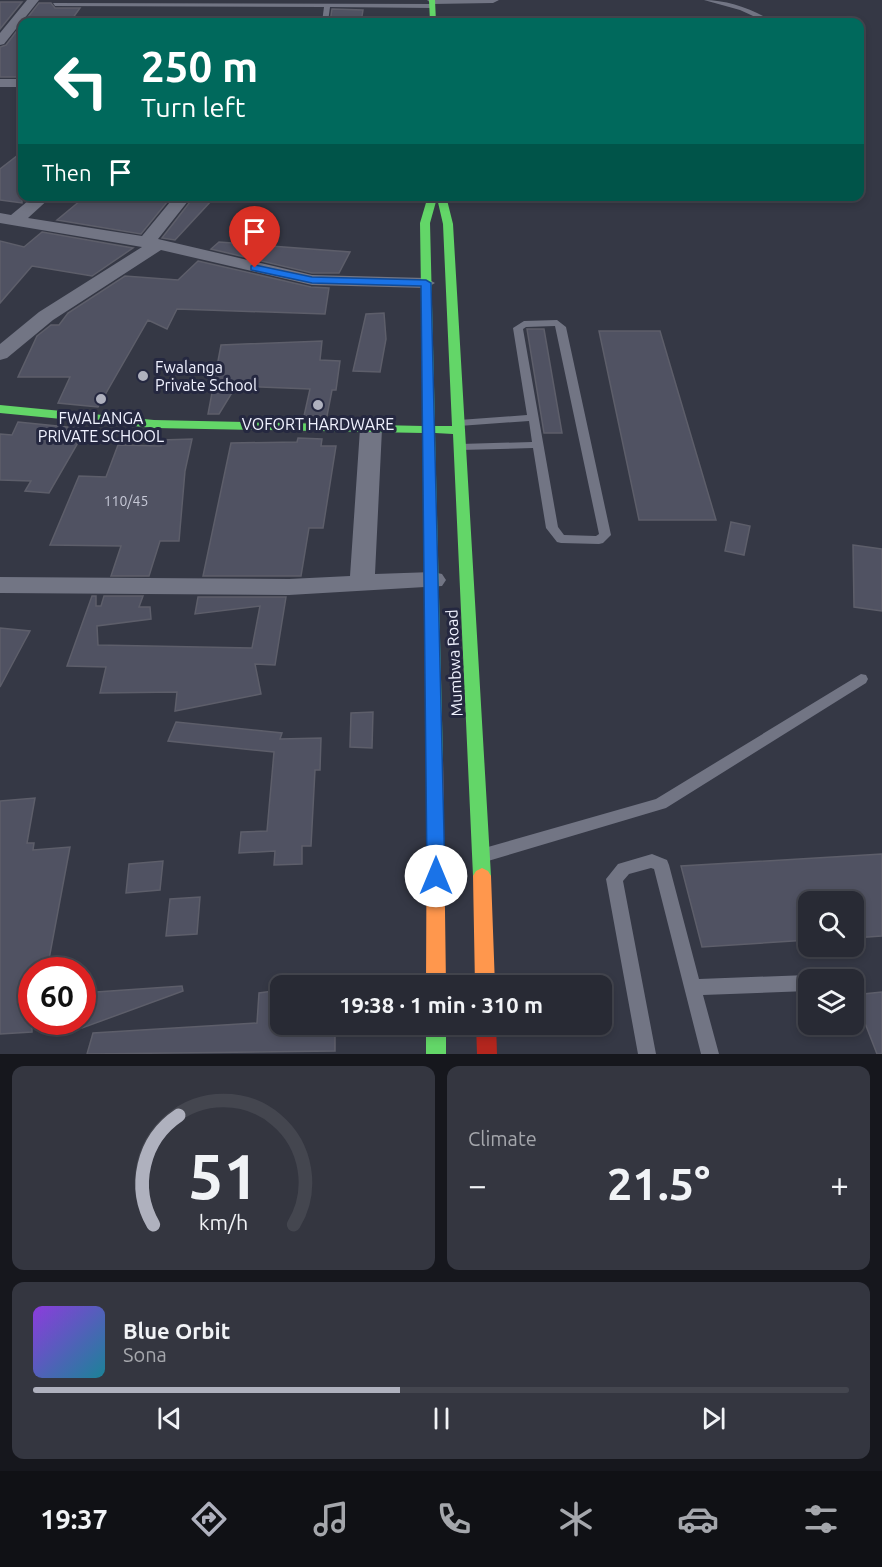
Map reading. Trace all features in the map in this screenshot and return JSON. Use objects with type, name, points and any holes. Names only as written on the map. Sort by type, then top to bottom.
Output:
[{"type":"main road","points":[[432,2],[433,18]]},
{"type":"main road","name":"Mumbwa Road","points":[[431,201],[425,215],[433,580],[436,975]]},
{"type":"main road","name":"Mumbwa Road","points":[[442,201],[448,224],[481,855],[485,975]]},
{"type":"main road","points":[[0,409],[154,424],[430,430],[458,427]]},
{"type":"main road","points":[[436,1035],[436,1054]]},
{"type":"main road","points":[[486,1035],[487,1054]]},
{"type":"street","points":[[19,18],[33,0]]},
{"type":"street","points":[[432,2],[493,0]]},
{"type":"street","points":[[0,41],[18,19]]},
{"type":"street","points":[[0,83],[18,83]]},
{"type":"street","points":[[8,219],[36,201]]},
{"type":"street","points":[[0,354],[46,316],[152,243],[181,201]]},
{"type":"street","points":[[8,219],[152,243],[312,280],[426,283]]},
{"type":"street","points":[[362,584],[371,429]]},
{"type":"street","points":[[0,585],[226,587],[433,580]]},
{"type":"lane","points":[[707,0],[742,9],[761,18]]},
{"type":"lane","points":[[55,3],[234,2],[327,5],[432,2]]},
{"type":"lane","points":[[325,18],[327,5]]},
{"type":"lane","points":[[557,323],[561,327],[605,535],[599,540],[561,539],[554,532],[537,445],[518,328],[524,324],[557,323]]},
{"type":"lane","points":[[458,427],[532,418]]},
{"type":"lane","points":[[459,447],[537,445]]},
{"type":"lane","points":[[481,855],[661,804],[861,679]]},
{"type":"lane","points":[[647,1054],[614,879],[624,869],[652,861],[661,865],[710,1054]]},
{"type":"lane","points":[[693,987],[798,983]]},
{"type":"building","points":[[0,2],[22,2],[0,29]]},
{"type":"building","points":[[39,3],[51,3],[55,8],[80,8],[73,18],[27,18]]},
{"type":"building","points":[[332,9],[363,10],[362,18],[331,18]]},
{"type":"building","points":[[18,29],[18,77],[0,77],[0,47],[6,45]]},
{"type":"building","points":[[18,155],[18,201],[22,203],[0,200],[0,169]]},
{"type":"building","points":[[80,201],[168,201],[141,234],[57,220]]},
{"type":"building","points":[[191,201],[211,201],[175,240],[162,238]]},
{"type":"building","points":[[42,232],[133,248],[92,276],[32,266],[0,303],[0,241],[24,247]]},
{"type":"building","points":[[219,242],[350,252],[339,273],[312,273],[211,249]]},
{"type":"building","points":[[198,261],[311,287],[329,288],[325,314],[177,309],[167,329],[148,320],[98,407],[58,403],[70,377],[18,377],[37,336],[51,325],[59,325],[68,313],[125,276],[178,280]]},
{"type":"building","points":[[384,313],[386,339],[380,372],[353,371],[366,314]]},
{"type":"building","points":[[527,329],[544,329],[562,433],[544,433]]},
{"type":"building","points":[[599,331],[660,331],[716,520],[639,520]]},
{"type":"building","points":[[322,341],[320,360],[340,361],[336,390],[332,390],[327,416],[304,416],[310,389],[236,386],[219,414],[208,414],[221,345]]},
{"type":"building","points":[[18,422],[86,429],[49,493],[25,491],[31,481],[0,480],[0,434],[12,435]]},
{"type":"building","points":[[298,438],[322,439],[321,446],[336,446],[323,528],[309,528],[301,576],[203,576],[231,443],[297,442]]},
{"type":"building","points":[[192,439],[185,471],[179,541],[160,541],[149,576],[111,576],[121,546],[50,545],[79,476],[106,477],[118,445],[161,446],[162,440]]},
{"type":"building","points":[[731,522],[750,526],[744,555],[725,551]]},
{"type":"building","points":[[853,545],[882,549],[882,611],[854,607]]},
{"type":"building","points":[[92,596],[96,596],[96,606],[101,606],[104,596],[143,596],[139,607],[150,607],[151,619],[97,626],[98,645],[252,648],[260,606],[195,614],[198,597],[286,597],[275,665],[255,664],[261,694],[175,711],[177,692],[100,693],[106,667],[67,666]]},
{"type":"building","points":[[0,628],[30,631],[0,687]]},
{"type":"building","points":[[373,712],[372,748],[350,747],[351,713]]},
{"type":"building","points":[[176,722],[282,733],[280,739],[321,738],[320,770],[315,770],[311,846],[302,846],[302,864],[274,865],[275,851],[239,853],[241,832],[267,831],[274,752],[168,741]]},
{"type":"building","points":[[35,798],[27,843],[34,843],[33,850],[70,847],[49,957],[18,957],[18,1033],[0,1034],[0,801]]},
{"type":"building","points":[[882,854],[882,936],[864,937],[864,891],[798,891],[798,941],[702,947],[681,866]]},
{"type":"building","points":[[163,861],[160,890],[126,893],[129,864]]},
{"type":"building","points":[[200,897],[197,934],[166,936],[170,899]]},
{"type":"building","points":[[182,986],[183,991],[96,1023],[96,992]]},
{"type":"building","points":[[270,991],[270,1035],[335,1035],[335,1051],[87,1054],[92,1035],[96,1035],[96,1033],[257,1023],[259,993]]},
{"type":"building","points":[[882,992],[882,1054],[877,1054],[864,1021],[864,994]]},
{"type":"traffic: fast","points":[[432,0],[433,18]]},
{"type":"traffic: fast","points":[[432,201],[425,223],[435,760]]},
{"type":"traffic: fast","points":[[442,201],[448,224],[482,876]]},
{"type":"traffic: fast","points":[[0,409],[154,424],[458,430]]},
{"type":"traffic: fast","points":[[436,1035],[436,1054]]},
{"type":"traffic: slow","points":[[435,760],[436,975]]},
{"type":"traffic: slow","points":[[482,876],[485,975]]},
{"type":"traffic: jam","points":[[486,1035],[487,1054]]},
{"type":"place","name":"Fwalanga Private School","points":[[143,376]]},
{"type":"place","name":"FWALANGA PRIVATE SCHOOL","points":[[101,399]]},
{"type":"place","name":"VOFORT HARDWARE","points":[[318,405]]},
{"type":"route","points":[[255,268],[312,280],[426,283],[436,876]]}]
